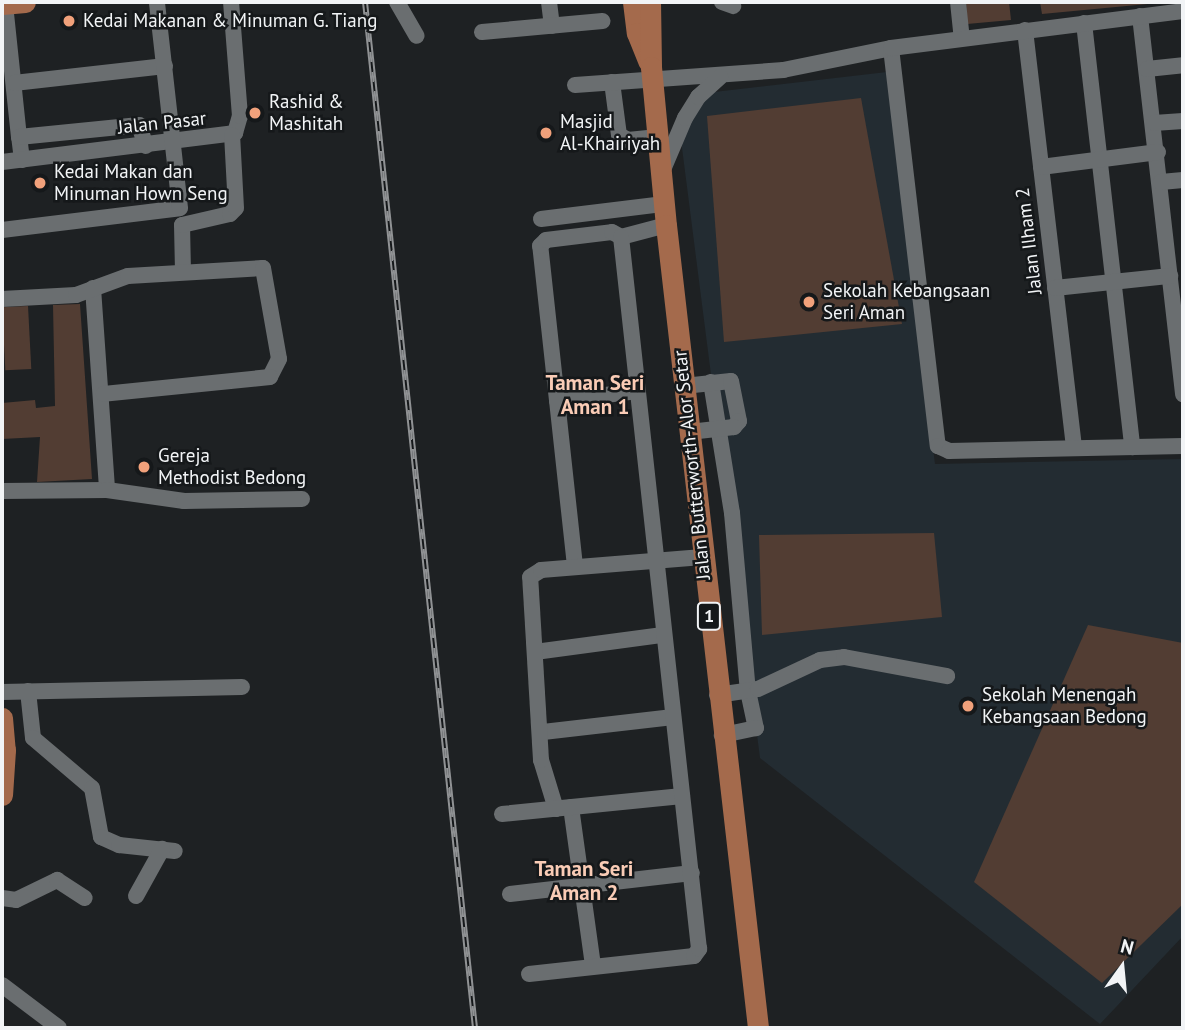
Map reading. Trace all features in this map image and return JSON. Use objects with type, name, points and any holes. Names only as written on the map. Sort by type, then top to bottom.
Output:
[{"type":"main road","name":"Jalan Butterworth-Alor Setar","points":[[633,2],[636,33],[652,75]]},
{"type":"main road","name":"Jalan Butterworth-Alor Setar","points":[[650,2],[652,75],[665,214],[717,695],[758,1028]]},
{"type":"main road","points":[[2,718],[2,795]]},
{"type":"street","points":[[2,230],[178,209],[174,143],[157,2]]},
{"type":"street","name":"Jalan Pasar","points":[[2,162],[232,135],[240,116],[231,2]]},
{"type":"street","points":[[397,2],[416,36]]},
{"type":"street","points":[[549,2],[552,26]]},
{"type":"street","points":[[958,2],[962,38]]},
{"type":"street","points":[[11,3],[13,83],[22,159]]},
{"type":"street","points":[[575,85],[652,75],[720,77],[891,48],[1183,11]]},
{"type":"street","points":[[1140,16],[1158,152],[1183,395]]},
{"type":"street","points":[[482,32],[603,21]]},
{"type":"street","points":[[1084,23],[1132,447]]},
{"type":"street","name":"Jalan Ilham 2","points":[[1025,30],[1074,447]]},
{"type":"street","points":[[891,48],[938,446],[949,451],[1183,446]]},
{"type":"street","points":[[1147,69],[1183,65]]},
{"type":"street","points":[[13,83],[165,66]]},
{"type":"street","points":[[661,174],[685,118],[698,97],[720,77]]},
{"type":"street","points":[[612,82],[619,135],[628,140],[657,137]]},
{"type":"street","points":[[1154,123],[1183,121]]},
{"type":"street","points":[[19,137],[139,125],[144,130],[146,146]]},
{"type":"street","points":[[183,272],[183,225],[230,214],[236,208],[232,135]]},
{"type":"street","points":[[1041,167],[1158,152]]},
{"type":"street","points":[[1161,182],[1183,180]]},
{"type":"street","points":[[541,219],[665,214]]},
{"type":"street","points":[[621,237],[665,214]]},
{"type":"street","points":[[576,566],[540,246],[546,240],[612,232],[621,237]]},
{"type":"street","points":[[1166,234],[1183,233]]},
{"type":"street","points":[[529,974],[697,953],[692,873],[654,560],[621,237]]},
{"type":"street","points":[[2,299],[76,295],[128,276],[262,266],[279,359],[274,372],[264,379],[104,394]]},
{"type":"street","points":[[1055,288],[1170,275]]},
{"type":"street","points":[[93,288],[104,394],[100,414],[107,490]]},
{"type":"street","points":[[684,386],[711,382],[734,383],[739,421],[734,427],[689,432]]},
{"type":"street","points":[[711,382],[732,513],[748,691],[756,728],[722,735]]},
{"type":"street","points":[[557,401],[637,390]]},
{"type":"street","points":[[2,491],[107,490],[184,501],[302,499]]},
{"type":"street","points":[[593,965],[581,885],[564,808],[543,775],[543,732],[530,577],[541,570],[576,566],[702,558]]},
{"type":"street","points":[[535,652],[663,635]]},
{"type":"street","points":[[717,695],[748,691],[820,660],[844,657],[947,676]]},
{"type":"street","points":[[2,692],[242,687]]},
{"type":"street","points":[[28,691],[33,738],[92,788],[101,837],[119,845],[168,850],[136,896]]},
{"type":"street","points":[[543,732],[673,717]]},
{"type":"street","points":[[502,814],[682,796]]},
{"type":"street","points":[[510,894],[692,873]]},
{"type":"street","points":[[2,898],[16,900],[57,880],[85,898]]},
{"type":"street","points":[[2,985],[59,1028]]},
{"type":"path","points":[[1084,2],[1101,2]]},
{"type":"path","points":[[1108,2],[1122,2]]},
{"type":"shaded area","points":[[966,2],[1009,2],[1011,20],[967,24]]},
{"type":"shaded area","points":[[1040,2],[1158,2],[1158,3],[1042,14]]},
{"type":"shaded area","points":[[887,72],[935,464],[1183,459],[1183,936],[1100,1024],[760,758],[681,140],[696,105],[714,92]]},
{"type":"shaded area","points":[[861,98],[902,324],[724,342],[707,116]]},
{"type":"shaded area","points":[[80,304],[92,479],[37,482],[40,437],[2,439],[2,403],[35,400],[36,408],[55,406],[53,305]]},
{"type":"shaded area","points":[[28,306],[31,369],[5,370],[2,307]]},
{"type":"shaded area","points":[[934,533],[942,617],[762,635],[759,535]]},
{"type":"shaded area","points":[[1088,625],[1183,643],[1183,904],[1102,983],[974,882]]},
{"type":"railway","points":[[365,2],[475,1028]]},
{"type":"place","name":"Kedai Makanan & Minuman G. Tiang","points":[[69,21]]},
{"type":"place","name":"Rashid & Mashitah","points":[[255,113]]},
{"type":"place","name":"Masjid Al-Khairiyah","points":[[546,133]]},
{"type":"place","name":"Kedai Makan dan Minuman Hown Seng","points":[[40,183]]},
{"type":"place","name":"Sekolah Kebangsaan Seri Aman","points":[[809,302]]},
{"type":"place","name":"Gereja Methodist Bedong","points":[[144,467]]},
{"type":"place","name":"Sekolah Menengah Kebangsaan Bedong","points":[[968,706]]},
{"type":"district","name":"Taman Seri Aman 1","points":[[595,395]]},
{"type":"district","name":"Taman Seri Aman 2","points":[[584,881]]}]
